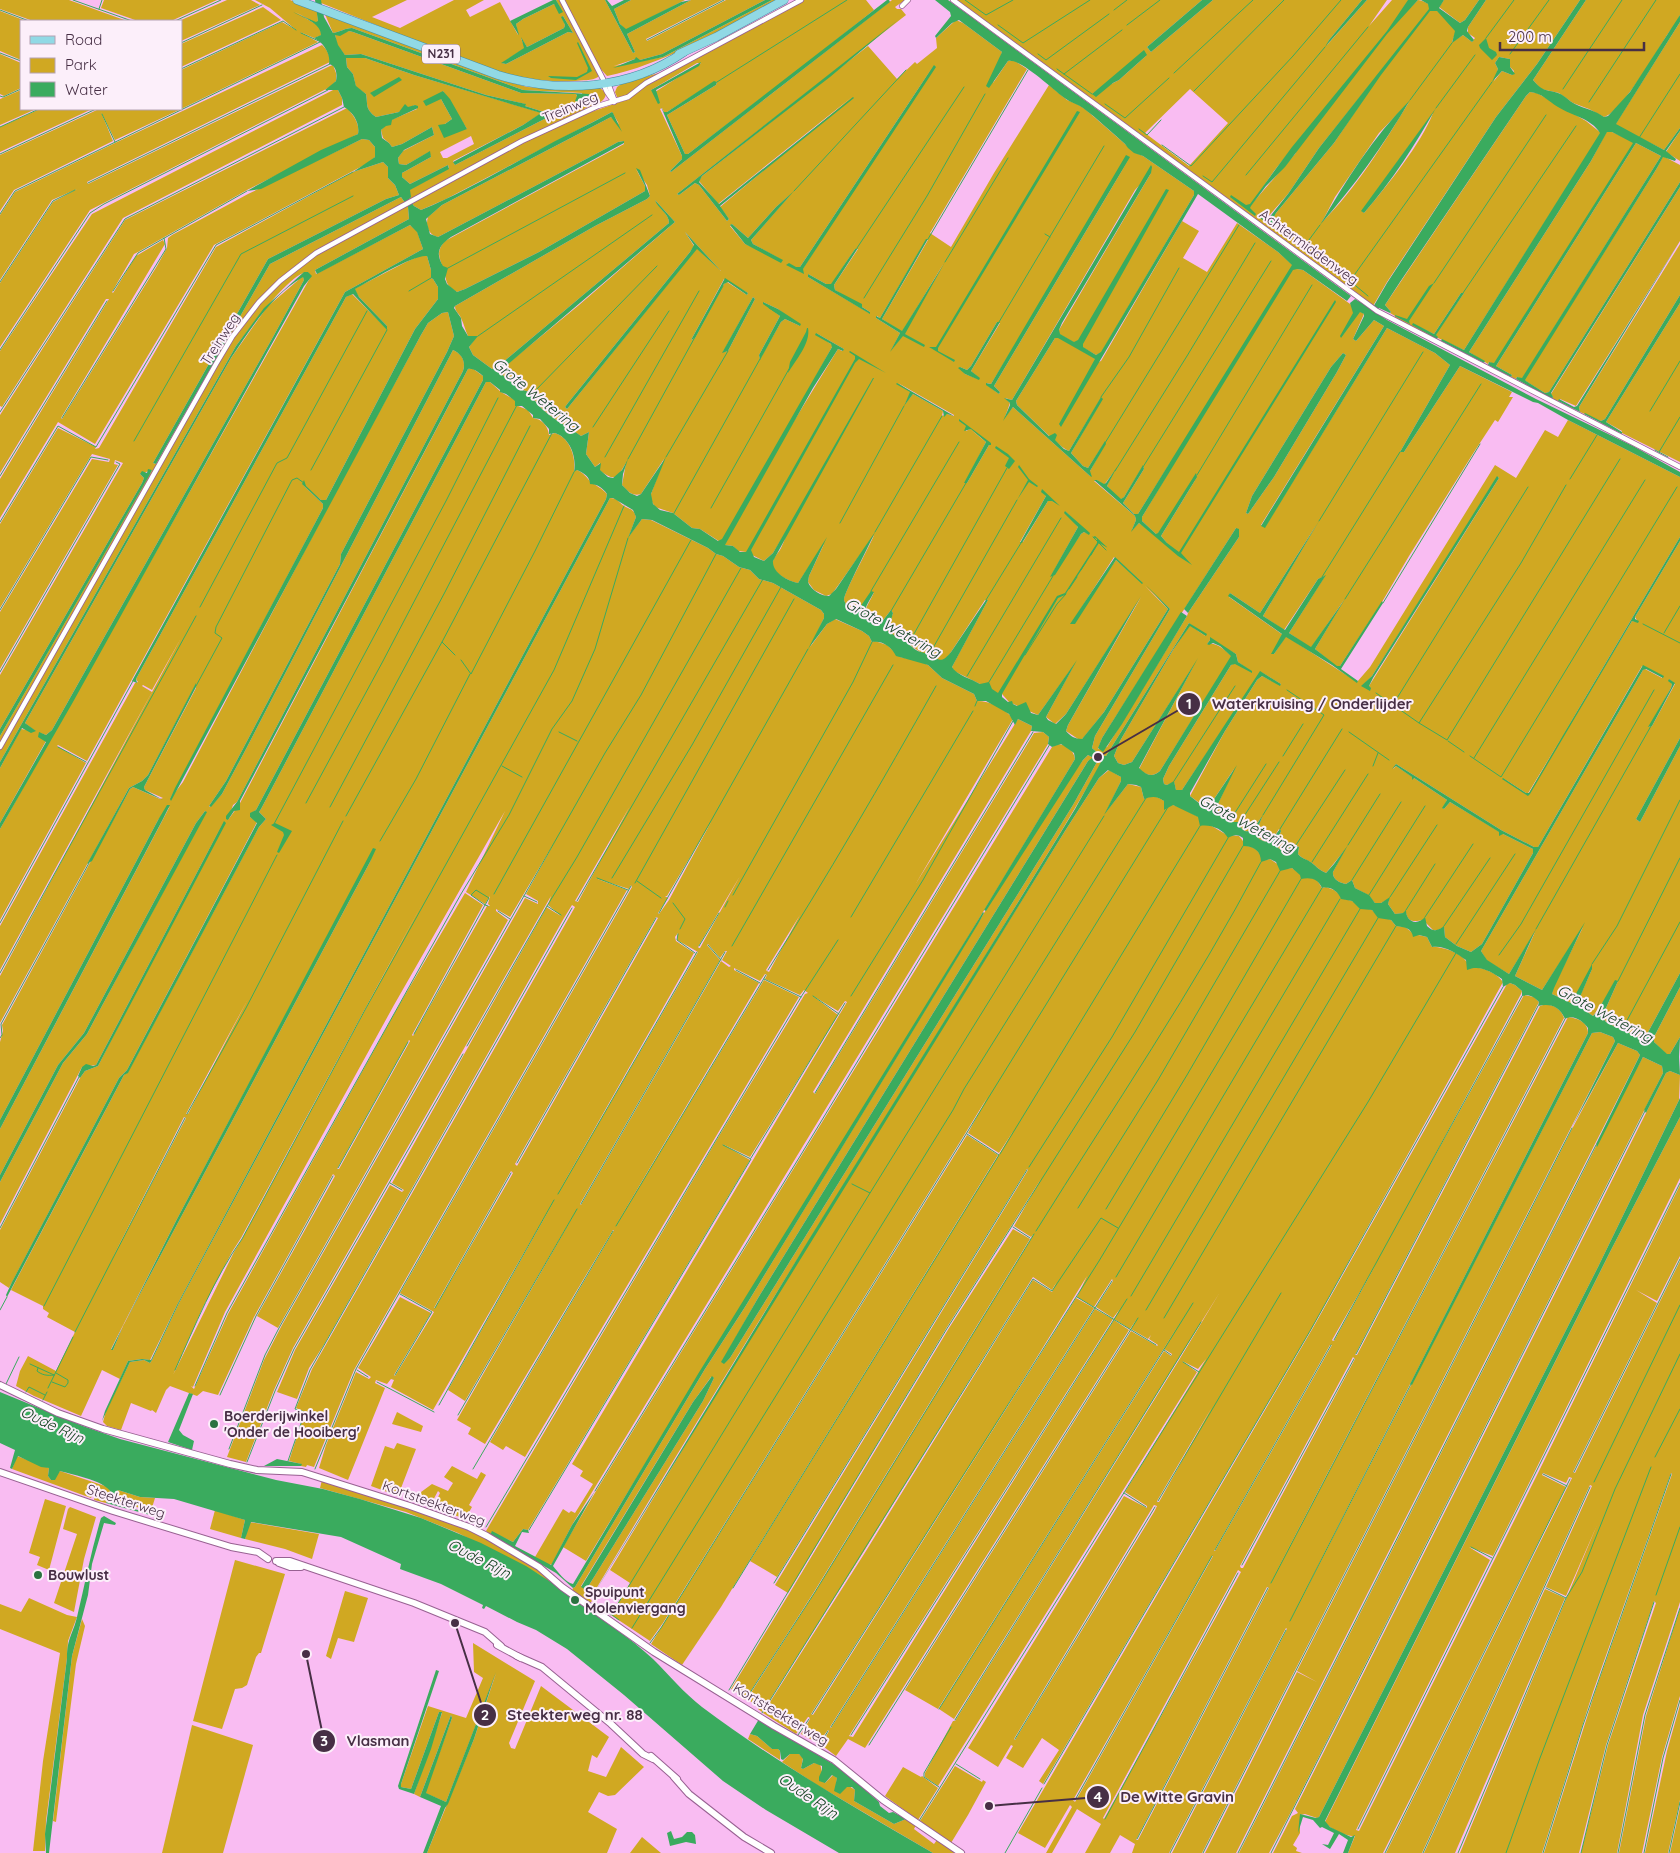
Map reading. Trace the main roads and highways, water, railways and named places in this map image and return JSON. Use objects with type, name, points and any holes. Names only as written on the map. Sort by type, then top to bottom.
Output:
[{"type":"main road","name":"N231","points":[[297,0],[498,75],[530,84],[577,87],[644,73],[668,63],[684,52],[784,0]]},
{"type":"water","points":[[315,0],[321,0],[324,17],[333,33],[352,28],[523,90],[589,94],[592,100],[584,104],[575,101],[576,94],[521,93],[353,32],[349,31],[340,36],[335,35],[338,45],[345,55],[361,54],[486,95],[526,104],[525,106],[544,112],[554,110],[556,113],[455,165],[453,162],[523,125],[541,113],[414,75],[365,58],[346,58],[347,67],[353,74],[356,86],[366,94],[369,109],[376,117],[399,112],[405,104],[408,107],[418,106],[418,108],[392,120],[391,125],[381,130],[382,138],[392,147],[402,144],[432,127],[434,135],[404,150],[398,158],[399,164],[406,165],[430,151],[431,157],[402,173],[402,177],[410,184],[448,165],[449,169],[410,190],[411,197],[409,199],[414,206],[421,210],[465,190],[555,141],[613,113],[622,132],[611,117],[442,205],[426,219],[430,234],[438,237],[618,142],[624,141],[624,143],[451,237],[439,250],[439,257],[443,266],[448,268],[445,279],[447,284],[457,292],[465,289],[539,252],[645,191],[645,186],[636,168],[640,170],[650,196],[647,199],[595,226],[454,308],[461,318],[462,326],[468,336],[478,336],[469,347],[473,355],[492,369],[496,368],[669,223],[667,216],[655,200],[675,222],[500,371],[501,374],[522,390],[530,392],[539,406],[552,417],[581,436],[589,432],[586,454],[595,467],[601,463],[600,470],[608,477],[613,478],[622,470],[628,459],[622,485],[630,493],[637,496],[641,494],[666,457],[651,494],[653,504],[660,510],[673,513],[692,528],[700,529],[718,541],[722,539],[832,347],[831,344],[815,335],[816,333],[844,349],[843,351],[838,349],[813,388],[725,545],[733,546],[740,552],[746,552],[855,359],[855,356],[850,351],[886,373],[859,359],[855,363],[751,550],[754,557],[764,561],[773,553],[874,378],[773,561],[773,565],[778,573],[798,583],[827,537],[808,582],[811,588],[817,592],[829,596],[836,589],[875,532],[845,596],[844,600],[847,605],[851,610],[858,610],[871,591],[874,592],[865,613],[870,621],[875,625],[881,623],[891,610],[893,613],[888,631],[900,638],[911,637],[908,643],[914,649],[941,660],[951,652],[986,600],[988,600],[952,667],[961,675],[980,684],[989,682],[992,689],[998,693],[1057,596],[1065,593],[1097,543],[1097,539],[1093,537],[1095,536],[1108,548],[1099,543],[1065,595],[1058,598],[1002,697],[1008,702],[1012,701],[1017,706],[1026,702],[1031,713],[1038,715],[1077,660],[1046,717],[1056,724],[1066,714],[1141,596],[1068,725],[1066,731],[1071,736],[1082,739],[1104,712],[1168,609],[1146,585],[1170,609],[1095,736],[1092,748],[1100,755],[1106,756],[1189,623],[1207,634],[1206,636],[1190,626],[1173,650],[1120,741],[1114,756],[1118,763],[1124,765],[1132,762],[1198,658],[1139,768],[1149,775],[1160,771],[1231,656],[1220,646],[1213,643],[1207,644],[1210,637],[1236,654],[1238,662],[1252,671],[1252,673],[1235,664],[1231,665],[1169,766],[1163,779],[1164,784],[1167,785],[1174,781],[1176,790],[1182,790],[1260,671],[1281,684],[1280,686],[1262,676],[1257,680],[1225,731],[1190,796],[1204,807],[1210,805],[1237,765],[1216,808],[1222,816],[1229,817],[1232,822],[1238,822],[1241,828],[1248,831],[1254,827],[1263,815],[1258,827],[1257,837],[1264,841],[1270,840],[1280,829],[1276,845],[1278,848],[1289,849],[1293,845],[1299,847],[1298,854],[1300,856],[1326,873],[1348,845],[1333,872],[1335,879],[1346,884],[1352,880],[1355,888],[1369,895],[1375,903],[1381,903],[1390,897],[1388,904],[1395,914],[1403,913],[1406,910],[1410,920],[1415,922],[1425,917],[1427,926],[1433,930],[1438,930],[1444,926],[1445,937],[1457,946],[1471,952],[1482,944],[1533,853],[1533,849],[1503,834],[1499,836],[1499,832],[1450,802],[1444,809],[1442,808],[1447,800],[1414,778],[1412,780],[1412,777],[1396,766],[1392,769],[1396,764],[1501,830],[1534,847],[1538,847],[1643,665],[1664,676],[1663,678],[1646,669],[1643,670],[1481,951],[1487,960],[1509,974],[1536,929],[1515,976],[1542,990],[1585,922],[1552,994],[1571,1003],[1592,964],[1592,969],[1577,1004],[1593,1016],[1615,980],[1618,981],[1602,1017],[1606,1022],[1617,1028],[1624,1026],[1634,1037],[1646,1036],[1680,973],[1680,987],[1654,1037],[1654,1042],[1667,1054],[1670,1054],[1680,1037],[1680,1075],[1670,1071],[1666,1073],[1646,1113],[1644,1110],[1663,1073],[1662,1066],[1643,1057],[1597,1147],[1596,1144],[1640,1055],[1637,1051],[1618,1043],[1571,1129],[1615,1041],[1613,1037],[1600,1032],[1592,1033],[1412,1385],[1410,1384],[1588,1033],[1588,1028],[1578,1019],[1571,1017],[1565,1019],[1560,1011],[1554,1007],[1547,1005],[1538,1006],[1539,1002],[1537,1000],[1533,997],[1522,996],[1522,991],[1515,985],[1510,983],[1503,987],[1502,979],[1490,971],[1481,968],[1467,970],[1466,960],[1454,952],[1441,947],[1432,947],[1427,937],[1419,935],[1413,937],[1407,929],[1396,926],[1391,920],[1378,918],[1372,910],[1360,909],[1352,901],[1341,899],[1333,890],[1322,888],[1314,879],[1301,879],[1300,875],[1292,868],[1280,871],[1276,862],[1270,859],[1261,862],[1260,855],[1256,850],[1243,846],[1243,838],[1236,835],[1228,838],[1216,828],[1200,826],[1198,817],[1173,805],[1164,810],[1164,801],[1159,798],[1150,797],[1144,799],[1141,787],[1128,784],[1104,815],[1121,781],[1121,777],[1108,770],[1099,778],[1065,831],[590,1600],[808,1241],[1075,809],[1101,762],[1088,755],[1083,760],[986,911],[984,910],[1075,759],[1074,753],[1061,744],[1052,747],[1048,744],[1049,737],[1043,732],[1031,731],[1032,726],[1018,719],[1015,725],[1009,714],[986,701],[977,701],[974,694],[942,678],[928,665],[896,656],[886,645],[872,642],[869,636],[862,631],[836,619],[827,624],[808,649],[824,618],[821,610],[773,583],[759,579],[750,570],[739,567],[723,556],[652,520],[642,519],[628,538],[636,517],[633,510],[610,498],[179,1303],[152,1360],[150,1363],[144,1360],[130,1362],[102,1421],[128,1361],[142,1359],[151,1360],[177,1305],[607,494],[600,487],[590,484],[588,477],[584,474],[577,470],[574,472],[573,454],[565,439],[555,433],[549,434],[549,429],[540,419],[533,418],[533,415],[522,406],[515,406],[515,401],[500,392],[490,382],[486,382],[259,812],[266,819],[259,827],[128,1073],[124,1075],[7,1297],[6,1295],[12,1282],[119,1078],[127,1070],[257,823],[250,817],[250,813],[256,810],[483,380],[483,376],[478,372],[468,369],[240,801],[240,810],[234,811],[228,820],[226,819],[226,816],[237,802],[463,371],[463,359],[453,350],[222,794],[211,807],[209,806],[226,781],[340,564],[341,554],[447,352],[454,336],[448,312],[442,313],[428,323],[171,801],[170,799],[175,788],[323,508],[323,504],[302,484],[304,480],[306,486],[321,500],[326,500],[415,329],[438,299],[438,287],[431,278],[427,256],[412,259],[355,289],[359,297],[387,326],[387,330],[353,294],[346,297],[136,679],[137,683],[132,681],[345,292],[423,249],[417,232],[410,225],[317,274],[315,270],[409,219],[408,207],[401,197],[270,264],[156,464],[153,463],[268,259],[386,199],[399,195],[395,185],[388,178],[388,167],[383,162],[353,172],[375,157],[375,147],[369,140],[362,139],[261,189],[247,191],[321,150],[358,134],[357,122],[353,115],[344,107],[338,90],[325,90],[336,81],[336,74],[334,67],[329,64],[329,56],[326,49],[314,38],[321,35],[318,27],[293,12],[316,22],[318,21]]},
{"type":"water","points":[[556,0],[563,12],[559,14],[554,4],[523,19],[516,24],[518,34],[510,21]]},
{"type":"water","points":[[605,0],[612,6],[624,0],[631,0],[614,9],[620,24],[626,29],[681,2],[691,0],[627,34],[635,52],[633,53]]},
{"type":"water","points":[[765,0],[772,0],[663,57],[613,68],[636,57],[640,60],[662,54]]},
{"type":"water","points":[[887,0],[890,2],[670,171],[682,159],[682,156],[661,107],[664,112],[667,112],[714,81],[717,82],[716,85],[667,115],[685,154],[688,154]]},
{"type":"water","points":[[935,0],[948,0],[1351,296],[1347,301],[1303,270],[1293,270],[1142,517],[1142,521],[1156,534],[1158,533],[1196,473],[1197,477],[1161,536],[1179,552],[1335,300],[1336,302],[1181,553],[1192,565],[1178,556],[1139,523],[1131,532],[1136,520],[1135,516],[1094,480],[1106,483],[1117,467],[1107,486],[1121,499],[1143,465],[1144,469],[1123,503],[1134,514],[1138,514],[1292,265],[1278,252],[1198,194],[1061,427],[1059,424],[1095,359],[1055,338],[1016,401],[1017,405],[1049,436],[1055,433],[1057,435],[1055,440],[1064,449],[1069,451],[1101,397],[1103,399],[1071,453],[1083,466],[1088,468],[1105,441],[1106,444],[1090,471],[1092,477],[1013,407],[1003,421],[1010,405],[1004,398],[1012,400],[1151,165],[1151,173],[1062,323],[1059,330],[1060,334],[1074,342],[1078,340],[1166,189],[1169,190],[1083,344],[1083,347],[1096,355],[1101,352],[1194,195],[1194,191],[1143,156],[1134,153],[1089,112],[1070,102],[1029,70],[1014,61],[1008,61],[989,88],[986,86],[1002,52],[959,20],[952,23],[936,38],[935,36],[951,16],[950,12]]},
{"type":"water","points":[[1202,0],[1213,0],[1151,52],[1147,47]]},
{"type":"water","points":[[1362,0],[1367,0],[1325,47],[1329,40]]},
{"type":"water","points":[[1408,0],[1418,0],[1387,34],[1285,167],[1266,186],[1250,208],[1256,214],[1255,216],[1230,197],[1231,195],[1246,205],[1250,204],[1292,147],[1387,31]]},
{"type":"water","points":[[1421,0],[1444,0],[1439,8],[1460,23],[1465,20],[1479,0],[1486,0],[1468,27],[1467,31],[1474,40],[1472,42],[1463,35],[1452,43],[1455,31],[1437,11],[1430,11],[1381,75],[1334,143],[1276,213],[1273,220],[1274,229],[1260,217],[1268,219],[1288,194],[1319,148],[1429,9],[1428,4]]},
{"type":"water","points":[[1580,0],[1586,0],[1533,80],[1536,84],[1604,117],[1608,116],[1630,92],[1680,15],[1680,22],[1616,124],[1664,150],[1680,128],[1680,131],[1666,151],[1676,159],[1675,161],[1663,157],[1526,381],[1545,393],[1549,392],[1680,182],[1680,187],[1551,393],[1552,399],[1516,379],[1517,377],[1522,378],[1661,156],[1636,143],[1496,366],[1512,375],[1511,377],[1488,365],[1489,362],[1494,363],[1633,143],[1612,132],[1607,132],[1591,161],[1469,352],[1485,361],[1484,363],[1441,341],[1442,339],[1464,350],[1600,133],[1592,124],[1563,110],[1541,96],[1530,92],[1526,96],[1385,305],[1391,312],[1379,308],[1375,312],[1536,399],[1633,446],[1680,472],[1680,477],[1538,403],[1460,366],[1404,452],[1400,452],[1450,365],[1435,353],[1387,328],[1265,528],[1261,526],[1384,326],[1374,320],[1356,341],[1353,339],[1364,316],[1360,312],[1341,338],[1340,336],[1353,313],[1350,303],[1355,299],[1372,309],[1387,283],[1496,117],[1537,64]]},
{"type":"water","points":[[563,16],[573,33],[568,32],[506,64],[501,63],[524,48],[521,37],[527,47],[564,28],[565,25],[561,17]]},
{"type":"water","points":[[898,20],[830,77],[702,176],[699,182],[719,204],[854,98],[720,206],[729,219],[727,221],[699,185],[695,183],[679,195],[677,194]]},
{"type":"water","points":[[1486,38],[1489,48],[1496,52],[1497,55],[1492,60],[1479,45]]},
{"type":"water","points":[[578,42],[592,71],[576,80],[551,78],[548,76],[577,77],[587,72],[588,68]]},
{"type":"water","points":[[1144,50],[1147,55],[1119,80],[1096,97],[1092,94]]},
{"type":"water","points":[[1499,57],[1510,59],[1510,67],[1515,74],[1512,75],[1502,71],[1492,82],[1498,69],[1495,63]]},
{"type":"water","points":[[701,62],[699,66],[656,90],[660,103],[658,104],[651,90]]},
{"type":"water","points":[[934,65],[936,67],[803,269],[804,274],[786,265],[789,263],[800,267]]},
{"type":"water","points":[[399,77],[402,80],[374,97],[370,93]]},
{"type":"water","points":[[443,91],[450,99],[467,129],[444,138],[438,125],[445,124],[452,119],[441,99],[426,106],[423,101]]},
{"type":"water","points":[[1410,100],[1368,165],[1320,225],[1361,160],[1384,129]]},
{"type":"water","points":[[1436,108],[1394,175],[1364,213],[1361,211]]},
{"type":"water","points":[[1077,111],[1080,112],[938,348],[938,351],[955,360],[954,362],[929,347],[936,347]]},
{"type":"water","points":[[1126,155],[1130,157],[994,386],[1000,392],[999,394],[986,385],[986,383],[991,384]]},
{"type":"water","points":[[794,191],[751,240],[753,244],[783,260],[781,263],[745,244],[730,225],[732,224],[748,238],[776,207]]},
{"type":"water","points":[[685,232],[721,271],[697,249],[567,409],[565,407],[568,403],[690,252],[694,245]]},
{"type":"water","points":[[926,239],[928,239],[882,319],[902,331],[945,262],[905,334],[925,345],[924,347],[903,336],[890,352],[900,333],[876,318],[876,316],[880,318]]},
{"type":"water","points":[[1680,241],[1579,407],[1580,412],[1558,401],[1559,399],[1574,407],[1577,406]]},
{"type":"water","points":[[858,248],[834,285],[835,290],[862,304],[862,307],[870,312],[870,314],[808,277],[808,274],[826,284],[831,284],[855,249]]},
{"type":"water","points":[[304,272],[308,272],[312,276],[304,286],[73,702],[0,829],[0,823],[46,742],[38,737],[39,732],[46,735],[52,730],[273,337],[304,280],[303,277],[281,293],[263,313],[231,358],[25,723],[36,731],[31,733],[22,728],[0,768],[0,762],[236,346],[264,308]]},
{"type":"water","points":[[725,278],[748,293],[747,295],[728,282],[724,284],[695,338],[691,340]]},
{"type":"water","points":[[1434,283],[1409,321],[1410,324],[1395,316],[1407,319],[1429,286]]},
{"type":"water","points":[[1461,293],[1464,293],[1436,335],[1437,339],[1412,325],[1413,323],[1434,334]]},
{"type":"water","points":[[1680,295],[1680,303],[1606,422],[1622,432],[1622,434],[1584,414],[1601,421],[1605,419]]},
{"type":"water","points":[[753,297],[755,299],[728,351],[722,353]]},
{"type":"water","points":[[763,302],[801,324],[800,326],[785,319],[781,322],[760,360],[759,355],[780,316],[763,304]]},
{"type":"water","points":[[997,322],[1000,322],[971,371],[980,378],[979,380],[965,374],[958,368],[967,370],[971,366]]},
{"type":"water","points":[[807,328],[808,334],[805,346],[788,373],[790,362]]},
{"type":"water","points":[[1343,353],[1346,355],[1337,372],[1274,477],[1248,514],[1246,513],[1252,496],[1331,367]]},
{"type":"water","points":[[897,383],[954,416],[947,414],[944,417],[943,411],[913,394],[904,406],[910,392]]},
{"type":"water","points":[[959,419],[991,443],[967,483],[964,483],[986,442],[971,429],[964,431],[966,426]]},
{"type":"water","points":[[996,446],[1015,461],[1009,469],[1005,466],[1009,458],[995,448]]},
{"type":"water","points":[[1019,465],[1029,479],[1038,486],[1029,482],[1017,500],[1028,480],[1018,467]]},
{"type":"water","points":[[148,469],[152,470],[149,476],[0,736],[0,729],[142,483],[144,478],[140,474],[142,471],[147,473]]},
{"type":"water","points":[[1497,476],[1499,478],[1373,678],[1369,686],[1371,688],[1370,691],[1361,686],[1372,676]]},
{"type":"water","points":[[1042,489],[1060,506],[1052,501],[1048,501],[1022,543],[1020,543],[1046,496],[1041,492]]},
{"type":"water","points":[[1065,511],[1090,533],[1089,535],[1084,532],[1081,534],[1055,575],[1050,577],[1078,527],[1064,513]]},
{"type":"water","points":[[1319,521],[1263,616],[1285,630],[1318,579],[1326,575],[1289,633],[1311,647],[1345,599],[1315,649],[1337,666],[1340,666],[1382,601],[1383,603],[1341,669],[1358,681],[1357,683],[1332,665],[1286,637],[1274,654],[1271,654],[1282,634],[1228,596],[1230,593],[1260,613]]},
{"type":"water","points":[[1236,528],[1239,529],[1239,537],[1188,613],[1184,609]]},
{"type":"water","points":[[1680,537],[1680,541],[1635,617],[1639,621],[1638,623],[1632,621],[1530,794],[1528,796],[1502,779],[1529,793]]},
{"type":"water","points":[[1115,557],[1143,583],[1116,560],[1075,624],[1070,624]]},
{"type":"water","points":[[1181,612],[1187,616],[1103,752],[1098,748],[1102,738]]},
{"type":"water","points":[[1669,679],[1675,683],[1652,726],[1648,727],[1671,688],[1672,684],[1668,681]]},
{"type":"water","points":[[196,683],[196,687],[144,787],[145,790],[163,800],[133,787],[130,789],[92,861],[87,864],[129,788],[142,781],[148,775]]},
{"type":"water","points":[[1680,738],[1680,746],[1640,822],[1636,819]]},
{"type":"water","points":[[1092,758],[1097,762],[1073,805],[730,1358],[724,1364],[721,1362],[758,1298],[1088,761]]},
{"type":"water","points":[[167,805],[170,805],[0,1129],[0,1120]]},
{"type":"water","points":[[205,811],[207,812],[87,1034],[63,1063],[0,1182],[0,1175],[58,1065],[84,1033],[196,823]]},
{"type":"water","points":[[224,821],[226,823],[98,1066],[85,1071],[80,1078],[78,1076],[82,1067],[86,1064],[96,1065]]},
{"type":"water","points":[[275,823],[292,831],[279,853],[277,852],[284,835],[283,832],[271,825]]},
{"type":"water","points":[[373,848],[376,849],[370,862],[125,1323],[177,1219]]},
{"type":"water","points":[[983,912],[978,924],[745,1307],[705,1369],[575,1587],[573,1588],[556,1573],[490,1535],[492,1531],[513,1542],[523,1529],[528,1530],[529,1533],[522,1532],[515,1546],[551,1565],[572,1525],[595,1491],[553,1566],[564,1579],[573,1584],[698,1374]]},
{"type":"water","points":[[1680,1098],[1680,1117],[1611,1250],[1325,1821],[1330,1827],[1351,1837],[1355,1835],[1348,1853],[1343,1853],[1348,1840],[1339,1834],[1330,1849],[1322,1844],[1328,1845],[1334,1833],[1322,1827],[1320,1828],[1313,1820],[1303,1817],[1298,1833],[1300,1814],[1319,1817],[1598,1267]]},
{"type":"water","points":[[123,1327],[113,1350],[111,1350]]},
{"type":"water","points":[[712,1376],[714,1378],[703,1401],[586,1590],[581,1587],[693,1402]]},
{"type":"water","name":"Oude Rijn","points":[[0,1392],[120,1439],[276,1480],[323,1489],[360,1499],[421,1518],[481,1543],[526,1566],[577,1599],[577,1602],[644,1651],[702,1707],[758,1747],[933,1853],[839,1853],[766,1810],[723,1781],[624,1695],[567,1649],[536,1630],[486,1606],[484,1609],[482,1608],[483,1605],[441,1584],[400,1569],[401,1564],[341,1537],[251,1522],[245,1539],[241,1538],[245,1520],[174,1499],[140,1497],[118,1490],[114,1504],[150,1513],[150,1515],[106,1503],[112,1495],[109,1490],[90,1479],[60,1471],[55,1480],[51,1480],[48,1476],[49,1468],[41,1467],[18,1456],[12,1469],[10,1468],[15,1450],[0,1443]]},
{"type":"water","points":[[189,1393],[193,1394],[179,1430],[183,1435],[194,1441],[192,1450],[168,1442]]},
{"type":"water","points":[[277,1459],[302,1464],[301,1466],[264,1466]]},
{"type":"water","points":[[104,1516],[116,1523],[115,1525],[104,1523],[92,1564],[88,1595],[72,1656],[49,1853],[46,1853],[45,1834],[68,1646],[77,1617],[97,1530],[101,1518]]},
{"type":"water","points":[[436,1670],[439,1671],[401,1784],[401,1787],[411,1789],[439,1712],[442,1712],[431,1749],[414,1794],[399,1789],[398,1786]]},
{"type":"water","points":[[496,1672],[474,1739],[448,1804],[427,1853],[423,1853],[441,1806],[420,1797],[451,1715],[452,1718],[426,1793],[446,1802]]},
{"type":"water","points":[[759,1719],[843,1770],[889,1813],[893,1812],[906,1819],[894,1824],[854,1801],[855,1790],[852,1787],[847,1787],[840,1794],[834,1791],[837,1778],[832,1775],[825,1783],[819,1781],[822,1766],[814,1763],[803,1769],[801,1768],[803,1759],[799,1754],[790,1754],[783,1760],[781,1759],[778,1749],[772,1749],[757,1736],[750,1734]]},
{"type":"water","points":[[671,1831],[674,1839],[682,1837],[687,1832],[692,1832],[695,1835],[696,1844],[686,1842],[670,1846],[667,1833]]},
{"type":"waterway","points":[[73,0],[129,20]]},
{"type":"waterway","points":[[99,9],[102,0]]},
{"type":"waterway","points":[[177,20],[221,0]]},
{"type":"waterway","points":[[647,40],[724,0]]},
{"type":"waterway","points":[[717,82],[847,0]]},
{"type":"waterway","points":[[965,0],[986,15],[1013,0]]},
{"type":"waterway","points":[[998,25],[1023,43],[1090,0]]},
{"type":"waterway","points":[[1114,10],[1127,0]]},
{"type":"waterway","points":[[1127,25],[1160,0]]},
{"type":"waterway","points":[[1174,73],[1253,0]]},
{"type":"waterway","points":[[1194,91],[1284,0]]},
{"type":"waterway","points":[[1162,145],[1191,166],[1293,56],[1341,0]]},
{"type":"waterway","points":[[1486,38],[1514,0]]},
{"type":"waterway","points":[[1510,54],[1549,0]]},
{"type":"waterway","points":[[1563,89],[1622,0]]},
{"type":"waterway","points":[[1589,102],[1656,0]]},
{"type":"waterway","points":[[182,43],[262,5]]},
{"type":"waterway","points":[[0,10],[26,20]]},
{"type":"waterway","points":[[1038,54],[1046,60],[1109,14]]},
{"type":"waterway","points":[[182,69],[283,21],[296,30]]},
{"type":"waterway","points":[[1246,175],[1368,27]]},
{"type":"waterway","points":[[1064,74],[1122,30]]},
{"type":"waterway","points":[[301,33],[321,42]]},
{"type":"waterway","points":[[182,109],[320,42]]},
{"type":"waterway","points":[[1410,100],[1452,43]]},
{"type":"waterway","points":[[1203,176],[1212,182],[1325,47]]},
{"type":"waterway","points":[[0,53],[20,61]]},
{"type":"waterway","points":[[1436,108],[1475,55]]},
{"type":"waterway","points":[[88,183],[330,64]]},
{"type":"waterway","points":[[1057,69],[1092,94]]},
{"type":"waterway","points":[[794,191],[906,70]]},
{"type":"waterway","points":[[928,239],[1028,70]]},
{"type":"waterway","points":[[1639,138],[1680,74]]},
{"type":"waterway","points":[[1105,104],[1125,118],[1169,78]]},
{"type":"waterway","points":[[1368,296],[1350,281],[1492,82]]},
{"type":"waterway","points":[[857,248],[964,87]]},
{"type":"waterway","points":[[0,96],[3,97],[20,89]]},
{"type":"waterway","points":[[0,350],[90,213],[104,204],[328,90]]},
{"type":"waterway","points":[[864,298],[927,196],[985,94]]},
{"type":"waterway","points":[[0,412],[125,219],[344,107]]},
{"type":"waterway","points":[[0,127],[37,110]]},
{"type":"waterway","points":[[0,154],[94,110]]},
{"type":"waterway","points":[[0,214],[15,191],[181,110]]},
{"type":"waterway","points":[[102,114],[115,142]]},
{"type":"waterway","points":[[1434,283],[1546,115]]},
{"type":"waterway","points":[[1139,129],[1147,135],[1161,120]]},
{"type":"waterway","points":[[1463,293],[1576,126]]},
{"type":"waterway","points":[[999,322],[1104,146]]},
{"type":"waterway","points":[[945,262],[1008,158]]},
{"type":"waterway","points":[[0,522],[58,426],[96,447],[216,245],[353,172]]},
{"type":"waterway","points":[[448,268],[625,173]]},
{"type":"waterway","points":[[0,282],[53,201],[75,190]]},
{"type":"waterway","points":[[113,291],[138,253],[247,191]]},
{"type":"waterway","points":[[134,441],[241,254],[353,196]]},
{"type":"waterway","points":[[478,336],[652,215]]},
{"type":"waterway","points":[[1105,443],[1239,225]]},
{"type":"waterway","points":[[1303,248],[1320,225]]},
{"type":"waterway","points":[[1045,234],[1050,237]]},
{"type":"waterway","points":[[62,418],[166,249],[164,238]]},
{"type":"waterway","points":[[1115,471],[1255,243]]},
{"type":"waterway","points":[[1143,467],[1271,261]]},
{"type":"waterway","name":"Grote Wetering","points":[[532,394],[657,266]]},
{"type":"waterway","points":[[1101,397],[1129,357],[1179,268]]},
{"type":"waterway","points":[[1336,271],[1349,280]]},
{"type":"waterway","points":[[409,291],[431,278]]},
{"type":"waterway","points":[[1197,475],[1312,285]]},
{"type":"waterway","points":[[628,459],[723,286]]},
{"type":"waterway","points":[[605,457],[699,291]]},
{"type":"waterway","points":[[0,476],[107,301]]},
{"type":"waterway","points":[[769,308],[779,314]]},
{"type":"waterway","points":[[200,607],[277,463],[287,458],[367,311]]},
{"type":"waterway","points":[[593,427],[669,311]]},
{"type":"waterway","points":[[311,470],[387,330]]},
{"type":"waterway","points":[[666,457],[728,351]]},
{"type":"waterway","points":[[1319,521],[1423,352]]},
{"type":"waterway","points":[[673,515],[760,359]]},
{"type":"waterway","points":[[1650,411],[1680,361]]},
{"type":"waterway","points":[[711,508],[789,369]]},
{"type":"waterway","points":[[1345,599],[1481,384]]},
{"type":"waterway","points":[[274,824],[446,501],[498,398]]},
{"type":"waterway","points":[[306,803],[383,661],[517,405]]},
{"type":"waterway","points":[[840,523],[904,406]]},
{"type":"waterway","points":[[875,532],[942,416]]},
{"type":"waterway","points":[[1659,452],[1680,417]]},
{"type":"waterway","points":[[330,807],[445,592],[530,426]]},
{"type":"waterway","points":[[455,655],[442,642],[552,433]]},
{"type":"waterway","points":[[1570,479],[1597,435]]},
{"type":"waterway","points":[[871,591],[959,442]]},
{"type":"waterway","points":[[1383,603],[1480,444]]},
{"type":"waterway","points":[[1655,450],[1668,457]]},
{"type":"waterway","points":[[1322,577],[1400,452]]},
{"type":"waterway","points":[[0,610],[91,457],[108,460]]},
{"type":"waterway","points":[[1419,723],[1447,740],[1620,459]]},
{"type":"waterway","points":[[0,672],[120,464],[116,462]]},
{"type":"waterway","name":"Grote Wetering","points":[[910,641],[1007,468]]},
{"type":"waterway","points":[[461,660],[471,674],[574,472]]},
{"type":"waterway","points":[[196,686],[222,638],[215,633],[216,627],[292,480],[297,478],[304,483]]},
{"type":"waterway","points":[[1474,758],[1645,480]]},
{"type":"waterway","name":"Grote Wetering","points":[[891,611],[966,483]]},
{"type":"waterway","points":[[1376,693],[1419,723],[1521,563],[1566,485]]},
{"type":"waterway","points":[[1394,703],[1528,487]]},
{"type":"waterway","points":[[1470,756],[1501,777],[1677,487]]},
{"type":"waterway","name":"Grote Wetering","points":[[929,655],[1017,500]]},
{"type":"waterway","points":[[175,1370],[205,1303],[242,1239],[366,1008],[554,670],[624,506]]},
{"type":"waterway","points":[[967,676],[1061,518]]},
{"type":"waterway","points":[[1093,537],[1106,550]]},
{"type":"waterway","points":[[195,1386],[227,1313],[461,894],[509,815],[552,729],[572,701],[595,649],[628,538]]},
{"type":"waterway","points":[[494,894],[691,540]]},
{"type":"waterway","points":[[986,600],[1021,543]]},
{"type":"waterway","points":[[1091,555],[1095,548]]},
{"type":"waterway","points":[[229,1449],[265,1355],[279,1328],[605,753],[641,695],[716,554]]},
{"type":"waterway","points":[[1081,570],[1086,562]]},
{"type":"waterway","points":[[561,915],[547,906],[577,857],[741,568]]},
{"type":"waterway","points":[[989,682],[1053,576]]},
{"type":"waterway","points":[[1069,589],[1077,577]]},
{"type":"waterway","points":[[577,901],[763,579]]},
{"type":"waterway","points":[[612,878],[692,745],[781,587]]},
{"type":"waterway","points":[[1025,655],[1057,604],[1066,594]]},
{"type":"waterway","points":[[635,883],[794,599]]},
{"type":"waterway","points":[[1664,633],[1680,606]]},
{"type":"waterway","points":[[0,973],[196,616]]},
{"type":"waterway","points":[[1643,624],[1680,643]]},
{"type":"waterway","points":[[346,816],[442,642]]},
{"type":"waterway","points":[[733,895],[853,682],[872,642]]},
{"type":"waterway","points":[[659,913],[808,649]]},
{"type":"waterway","points":[[732,946],[893,665]]},
{"type":"waterway","points":[[380,841],[416,779],[470,674]]},
{"type":"waterway","points":[[0,923],[133,681]]},
{"type":"waterway","points":[[768,970],[812,900],[936,686]]},
{"type":"waterway","points":[[1174,781],[1235,686]]},
{"type":"waterway","name":"Grote Wetering","points":[[1263,815],[1324,715],[1287,690]]},
{"type":"waterway","points":[[1499,955],[1521,924],[1654,690]]},
{"type":"waterway","points":[[975,706],[977,701]]},
{"type":"waterway","points":[[851,917],[973,711]]},
{"type":"waterway","points":[[851,996],[923,880],[1013,721]]},
{"type":"waterway","points":[[1283,756],[1303,724]]},
{"type":"waterway","points":[[1536,929],[1651,726]]},
{"type":"waterway","name":"Grote Wetering","points":[[1280,829],[1342,729]]},
{"type":"waterway","points":[[559,732],[577,741]]},
{"type":"waterway","points":[[815,1093],[1033,732]]},
{"type":"waterway","points":[[1349,732],[1389,760]]},
{"type":"waterway","points":[[1448,741],[1464,752]]},
{"type":"waterway","points":[[595,1491],[1050,744]]},
{"type":"waterway","points":[[58,747],[86,762]]},
{"type":"waterway","points":[[1373,766],[1378,753]]},
{"type":"waterway","name":"Grote Wetering","points":[[1239,824],[1279,762]]},
{"type":"waterway","name":"Grote Wetering","points":[[1231,819],[1266,764]]},
{"type":"waterway","points":[[502,766],[522,777]]},
{"type":"waterway","name":"Grote Wetering","points":[[1296,845],[1345,770]]},
{"type":"waterway","points":[[1312,862],[1368,774]]},
{"type":"waterway","points":[[1348,845],[1380,794]]},
{"type":"waterway","points":[[632,1628],[953,1110],[964,1089],[1146,798]]},
{"type":"waterway","points":[[1592,964],[1617,926],[1680,800]]},
{"type":"waterway","points":[[1352,880],[1401,802]]},
{"type":"waterway","points":[[1369,895],[1425,806]]},
{"type":"waterway","points":[[650,1643],[1168,807]]},
{"type":"waterway","points":[[852,1184],[870,1193],[1104,816]]},
{"type":"waterway","points":[[187,1114],[246,1008],[343,821]]},
{"type":"waterway","points":[[1390,897],[1437,825]]},
{"type":"waterway","points":[[1000,1154],[1200,826]]},
{"type":"waterway","points":[[1029,1167],[1112,1037],[1228,838]]},
{"type":"waterway","points":[[1425,917],[1473,844]]},
{"type":"waterway","points":[[729,1690],[946,1330],[1135,1032],[1243,846]]},
{"type":"waterway","points":[[1456,944],[1515,854]]},
{"type":"waterway","points":[[44,1306],[277,855]]},
{"type":"waterway","points":[[1444,926],[1490,858]]},
{"type":"waterway","points":[[1618,981],[1680,858]]},
{"type":"waterway","points":[[1036,1231],[1152,1048],[1208,956],[1261,862]]},
{"type":"waterway","points":[[0,1038],[2,1035],[1,1024],[89,863]]},
{"type":"waterway","points":[[1406,910],[1435,864]]},
{"type":"waterway","points":[[1078,1208],[1158,1080],[1280,871]]},
{"type":"waterway","points":[[597,878],[628,890]]},
{"type":"waterway","points":[[1106,1209],[1187,1075],[1301,879]]},
{"type":"waterway","points":[[637,881],[661,898]]},
{"type":"waterway","points":[[315,1469],[356,1369],[631,886]]},
{"type":"waterway","points":[[812,1714],[1099,1261],[1322,888]]},
{"type":"waterway","points":[[414,1034],[485,905],[471,895],[476,890],[489,898],[485,905],[488,906]]},
{"type":"waterway","points":[[524,896],[537,902]]},
{"type":"waterway","points":[[1116,1277],[1340,899]]},
{"type":"waterway","points":[[725,907],[728,901]]},
{"type":"waterway","points":[[673,903],[685,919],[680,929]]},
{"type":"waterway","points":[[467,1046],[547,906]]},
{"type":"waterway","points":[[288,1461],[305,1412],[295,1409],[310,1370],[572,908]]},
{"type":"waterway","points":[[1131,1296],[1360,909]]},
{"type":"waterway","points":[[498,911],[510,919]]},
{"type":"waterway","points":[[699,946],[719,913]]},
{"type":"waterway","points":[[517,1163],[656,918]]},
{"type":"waterway","points":[[1146,1310],[1378,918]]},
{"type":"waterway","name":"Grote Wetering","points":[[1624,1026],[1680,922]]},
{"type":"waterway","points":[[1164,1318],[1396,926]]},
{"type":"waterway","points":[[678,934],[677,940],[695,953]]},
{"type":"waterway","points":[[486,1527],[801,997],[838,940]]},
{"type":"waterway","points":[[708,945],[721,960]]},
{"type":"waterway","points":[[558,1194],[697,952]]},
{"type":"waterway","points":[[581,1204],[725,952]]},
{"type":"waterway","points":[[919,1821],[1368,1102],[1456,953]]},
{"type":"waterway","points":[[736,970],[760,983]]},
{"type":"waterway","points":[[616,1226],[766,975]]},
{"type":"waterway","points":[[764,979],[801,997]]},
{"type":"waterway","points":[[1044,1784],[1310,1331],[1503,987]]},
{"type":"waterway","points":[[813,996],[839,1014]]},
{"type":"waterway","points":[[1334,1340],[1522,996]]},
{"type":"waterway","points":[[751,1158],[845,1003]]},
{"type":"waterway","points":[[1356,1354],[1538,1006]]},
{"type":"waterway","points":[[1271,1583],[1565,1019]]},
{"type":"waterway","points":[[338,1168],[408,1042]]},
{"type":"waterway","points":[[247,1462],[294,1349],[463,1054]]},
{"type":"waterway","points":[[0,1228],[79,1077]]},
{"type":"waterway","points":[[1271,1853],[1645,1111]]},
{"type":"waterway","points":[[75,1332],[185,1118]]},
{"type":"waterway","points":[[1203,1853],[1572,1128]]},
{"type":"waterway","points":[[733,1588],[999,1155],[967,1134]]},
{"type":"waterway","points":[[529,1530],[751,1159],[723,1145]]},
{"type":"waterway","points":[[1238,1853],[1596,1145]]},
{"type":"waterway","points":[[774,1583],[1027,1170]]},
{"type":"waterway","points":[[435,1308],[511,1173]]},
{"type":"waterway","points":[[220,1395],[256,1316],[333,1176]]},
{"type":"waterway","points":[[390,1183],[402,1190]]},
{"type":"waterway","points":[[1358,1829],[1680,1183]]},
{"type":"waterway","points":[[611,1615],[870,1193]]},
{"type":"waterway","points":[[439,1405],[554,1200]]},
{"type":"waterway","points":[[458,1415],[577,1209]]},
{"type":"waterway","points":[[762,1713],[1033,1279],[1052,1291],[1101,1218],[1118,1228]]},
{"type":"waterway","points":[[1013,1227],[1030,1238]]},
{"type":"waterway","points":[[473,1469],[613,1231]]},
{"type":"waterway","points":[[746,1699],[815,1592],[1034,1234]]},
{"type":"waterway","points":[[1574,1472],[1680,1259]]},
{"type":"waterway","points":[[831,1727],[1112,1281]]},
{"type":"waterway","points":[[1158,1501],[1281,1293]]},
{"type":"waterway","points":[[395,1375],[432,1312],[400,1294]]},
{"type":"waterway","points":[[0,1310],[7,1297]]},
{"type":"waterway","points":[[1077,1297],[1156,1345]]},
{"type":"waterway","points":[[851,1735],[1127,1299]]},
{"type":"waterway","points":[[939,1709],[1193,1303]]},
{"type":"waterway","points":[[1594,1482],[1680,1305]]},
{"type":"waterway","points":[[869,1745],[1138,1318]]},
{"type":"waterway","points":[[955,1720],[1201,1322]]},
{"type":"waterway","points":[[48,1388],[73,1337]]},
{"type":"waterway","points":[[1215,1550],[1331,1345]]},
{"type":"waterway","points":[[1164,1350],[1171,1355]]},
{"type":"waterway","points":[[1458,1853],[1566,1598],[1582,1572],[1615,1489],[1680,1354]]},
{"type":"waterway","points":[[6,1384],[19,1357]]},
{"type":"waterway","points":[[1242,1565],[1354,1359]]},
{"type":"waterway","points":[[1183,1362],[1199,1372]]},
{"type":"waterway","points":[[30,1364],[54,1375]]},
{"type":"waterway","points":[[38,1368],[37,1371],[41,1373],[54,1375]]},
{"type":"waterway","points":[[357,1370],[368,1377]]},
{"type":"waterway","points":[[52,1382],[65,1387],[68,1383],[68,1380],[56,1373]]},
{"type":"waterway","points":[[377,1382],[434,1412]]},
{"type":"waterway","points":[[1290,1621],[1411,1384]]},
{"type":"waterway","points":[[26,1392],[29,1387],[45,1395]]},
{"type":"waterway","points":[[43,1400],[47,1392]]},
{"type":"waterway","points":[[1655,1457],[1680,1409]]},
{"type":"waterway","points":[[1506,1853],[1540,1758],[1651,1467]]},
{"type":"waterway","points":[[1543,1474],[1567,1486]]},
{"type":"waterway","points":[[1543,1853],[1583,1725],[1671,1474]]},
{"type":"waterway","points":[[1385,1853],[1570,1479]]},
{"type":"waterway","points":[[1423,1853],[1590,1487]]},
{"type":"waterway","points":[[1124,1493],[1146,1507]]},
{"type":"waterway","points":[[1015,1739],[1155,1507]]},
{"type":"waterway","points":[[1656,1595],[1680,1527]]},
{"type":"waterway","points":[[1471,1547],[1492,1558]]},
{"type":"waterway","points":[[1075,1800],[1212,1556]]},
{"type":"waterway","points":[[1105,1819],[1238,1573]]},
{"type":"waterway","points":[[1137,1839],[1268,1588]]},
{"type":"waterway","points":[[1546,1588],[1566,1598]]},
{"type":"waterway","points":[[1581,1853],[1607,1745],[1654,1602]]},
{"type":"waterway","points":[[597,1604],[619,1620]]},
{"type":"waterway","points":[[1618,1853],[1645,1715],[1680,1608]]},
{"type":"waterway","points":[[1170,1853],[1286,1630]]},
{"type":"waterway","points":[[1644,1853],[1663,1758],[1680,1700]]},
{"type":"waterway","points":[[798,1735],[809,1719]]},
{"type":"waterway","points":[[939,1787],[924,1777],[924,1773],[951,1727]]},
{"type":"waterway","points":[[819,1746],[828,1731]]},
{"type":"waterway","points":[[956,1764],[980,1779]]},
{"type":"waterway","points":[[1005,1853],[1042,1788]]},
{"type":"waterway","points":[[1669,1853],[1680,1802]]},
{"type":"place","name":"Waterkruising / Onderlijder","points":[[1098,757]]},
{"type":"place","name":"Boerderijwinkel 'Onder de Hooiberg'","points":[[214,1424]]},
{"type":"place","name":"Bouwlust","points":[[38,1575]]},
{"type":"place","name":"Spuipunt Molenviergang","points":[[575,1600]]},
{"type":"place","name":"Steekterweg nr. 88","points":[[455,1623]]},
{"type":"place","name":"Vlasman","points":[[306,1654]]},
{"type":"place","name":"De Witte Gravin","points":[[989,1806]]}]
